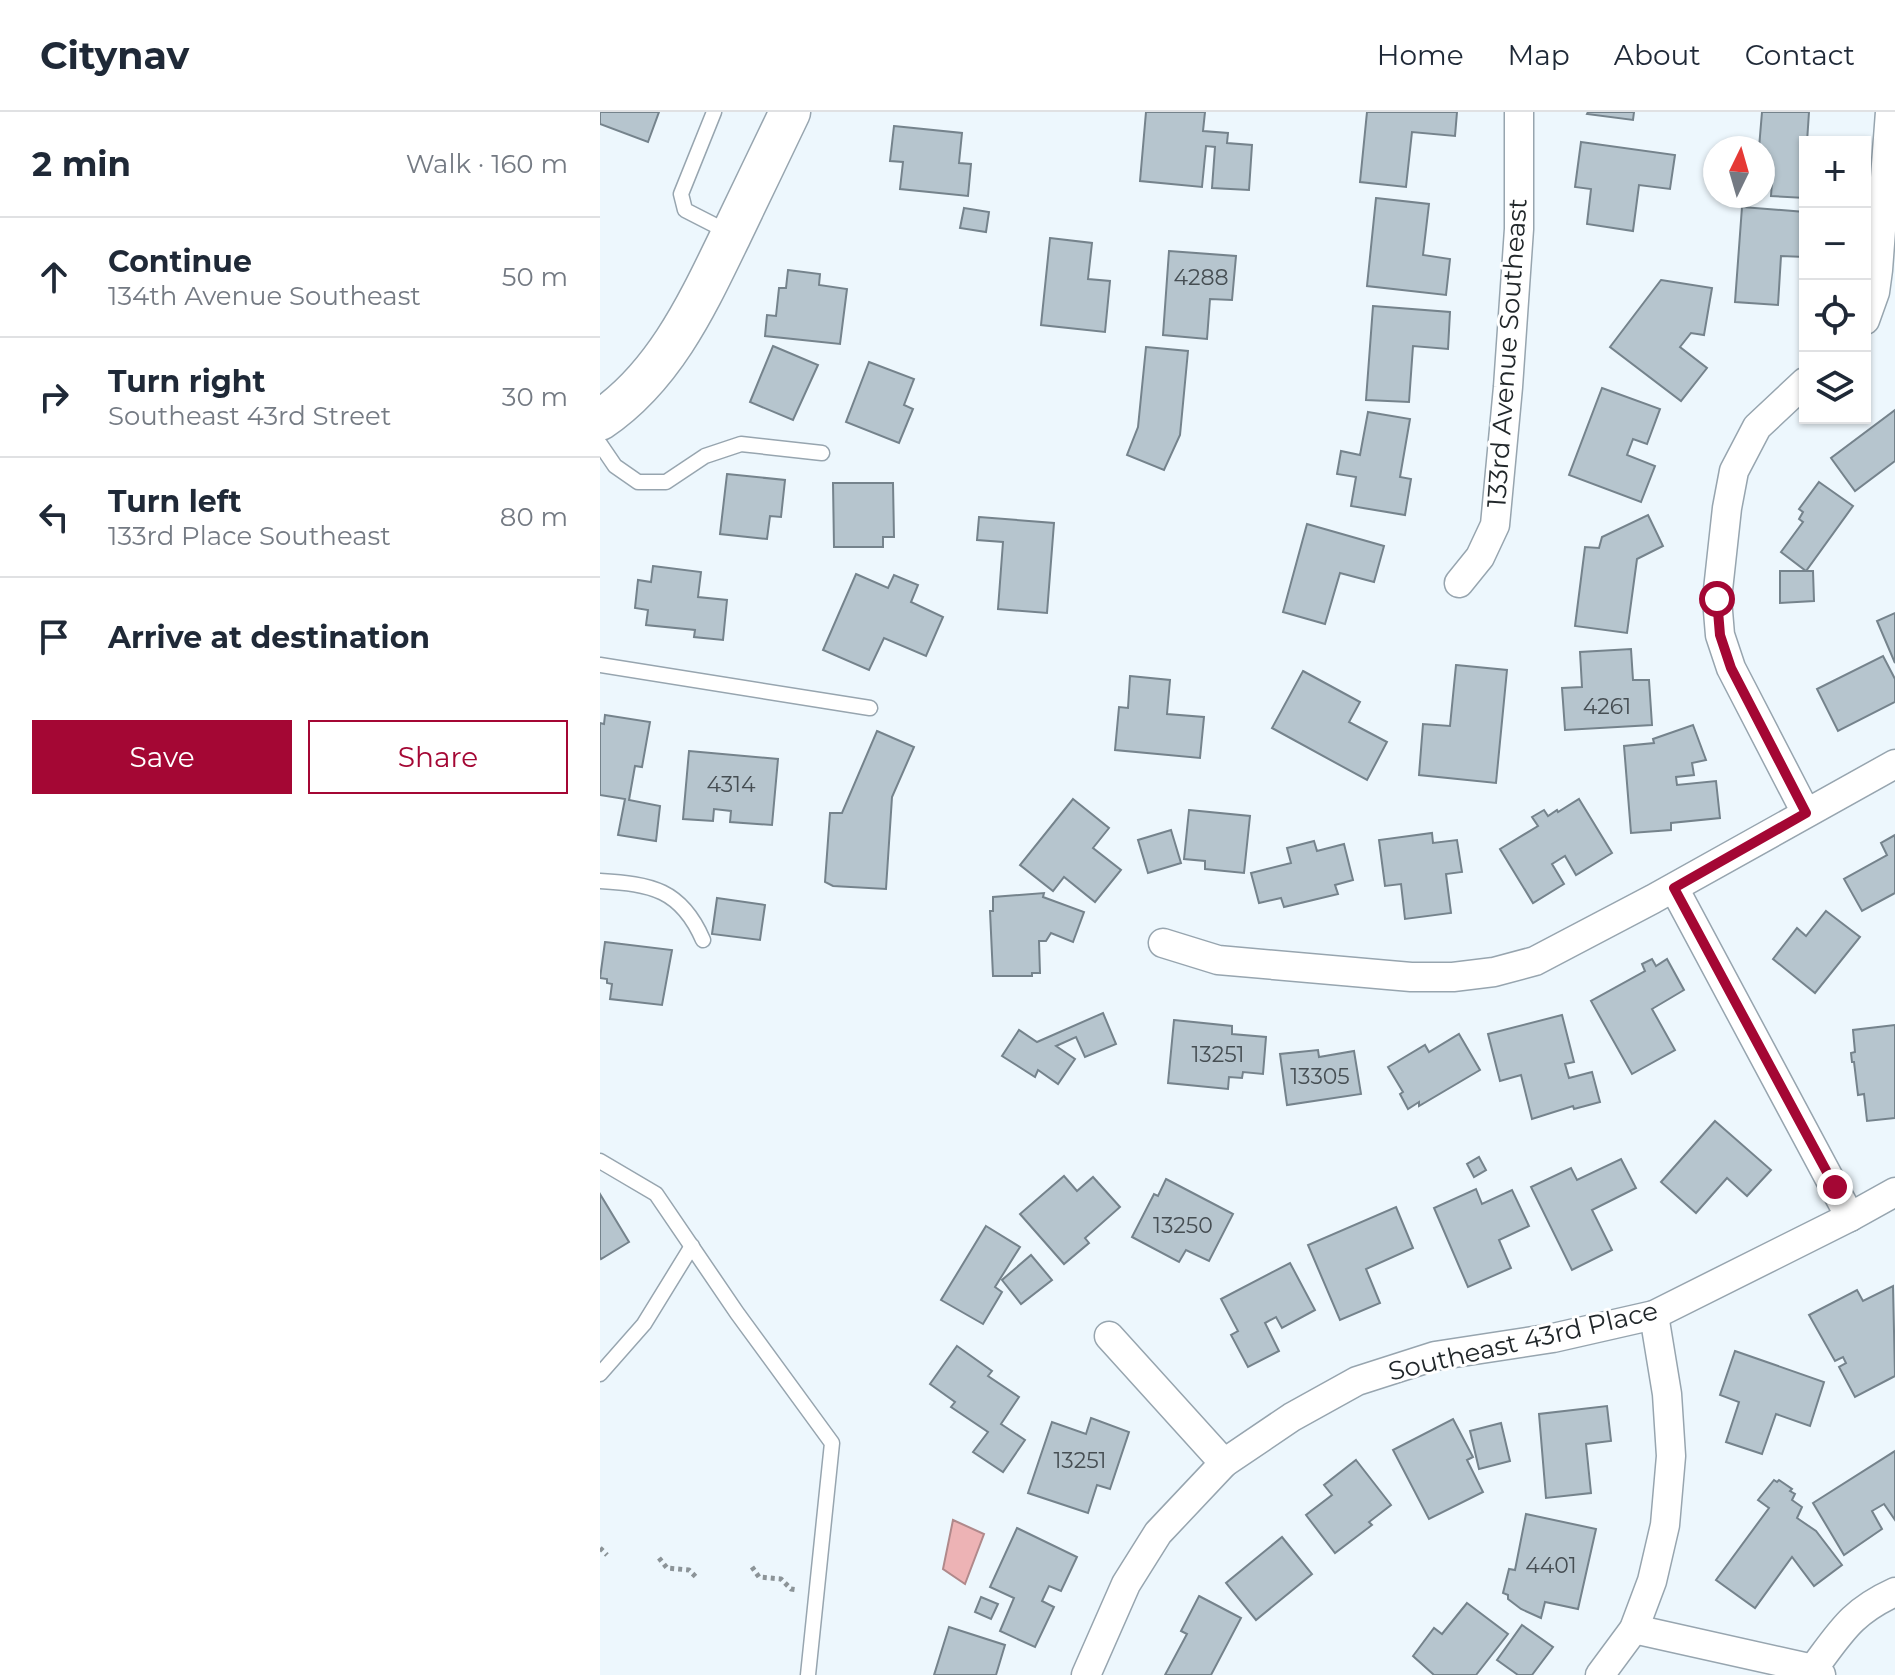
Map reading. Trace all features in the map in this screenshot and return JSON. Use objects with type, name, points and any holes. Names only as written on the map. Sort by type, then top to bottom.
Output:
[{"type":"main road","points":[[600,420],[642,383],[674,344],[702,295],[790,112]]},
{"type":"street","name":"133rd Avenue Southeast","points":[[1459,583],[1480,557],[1495,525],[1519,229],[1519,112]]},
{"type":"street","points":[[1871,312],[1885,294],[1890,112]]},
{"type":"street","points":[[1799,388],[1757,427],[1734,471],[1717,599],[1720,635],[1731,668],[1806,813]]},
{"type":"street","points":[[1163,943],[1218,960],[1411,977],[1453,977],[1494,972],[1535,961],[1674,888],[1895,764]]},
{"type":"street","points":[[1674,888],[1850,1217]]},
{"type":"street","name":"Southeast 43rd Place","points":[[1086,1675],[1126,1584],[1158,1533],[1224,1463],[1292,1417],[1357,1381],[1435,1356],[1553,1338],[1654,1315],[1895,1192]]},
{"type":"street","points":[[1600,1675],[1634,1629],[1652,1581],[1665,1525],[1671,1456],[1667,1394],[1654,1315]]},
{"type":"street","points":[[1109,1336],[1224,1463]]},
{"type":"street","points":[[1634,1629],[1817,1672],[1851,1619],[1874,1601],[1895,1592]]},
{"type":"lane","points":[[714,112],[681,194],[685,210],[732,233]]},
{"type":"lane","points":[[600,444],[615,466],[638,482],[666,482],[705,456],[741,444],[822,453]]},
{"type":"lane","points":[[600,665],[870,708]]},
{"type":"lane","points":[[600,881],[643,884],[677,900],[694,918],[703,940]]},
{"type":"lane","points":[[600,1161],[656,1194],[737,1313],[832,1443],[808,1675]]},
{"type":"lane","points":[[600,1374],[644,1324],[692,1246]]},
{"type":"path","points":[[600,1548],[607,1555]]},
{"type":"path","points":[[659,1558],[667,1568],[689,1570],[698,1579]]},
{"type":"path","points":[[752,1567],[759,1577],[781,1579],[791,1589],[817,1591]]},
{"type":"shaded area","points":[[953,1520],[984,1534],[965,1584],[943,1569]]},
{"type":"building","points":[[600,112],[659,112],[648,142],[600,124]]},
{"type":"building","points":[[1146,112],[1205,112],[1203,131],[1228,133],[1227,143],[1252,145],[1249,190],[1212,188],[1215,147],[1206,146],[1202,187],[1140,181]]},
{"type":"building","points":[[1367,112],[1457,112],[1455,136],[1412,132],[1406,187],[1360,182]]},
{"type":"building","points":[[1588,112],[1634,112],[1633,120]]},
{"type":"building","points":[[1762,112],[1809,112],[1807,136],[1799,136],[1799,198],[1775,196],[1775,136],[1760,136]]},
{"type":"building","points":[[894,126],[962,133],[959,163],[971,164],[968,196],[900,189],[903,162],[890,161]]},
{"type":"building","points":[[1581,142],[1675,155],[1670,189],[1639,185],[1633,231],[1587,224],[1591,189],[1575,187]]},
{"type":"building","points":[[1376,198],[1429,204],[1423,255],[1450,259],[1446,295],[1367,286]]},
{"type":"building","points":[[964,208],[989,212],[986,232],[960,228]]},
{"type":"building","points":[[1742,208],[1799,212],[1799,257],[1781,256],[1778,305],[1735,302]]},
{"type":"building","points":[[1050,238],[1092,243],[1088,279],[1110,281],[1105,332],[1041,325]]},
{"type":"building","points":[[1169,251],[1236,256],[1232,300],[1210,299],[1207,339],[1163,335]]},
{"type":"building","points":[[788,270],[820,274],[819,285],[847,289],[840,344],[765,336],[767,315],[776,316],[779,288],[786,288]]},
{"type":"building","points":[[1661,280],[1712,288],[1704,335],[1691,333],[1680,347],[1707,368],[1681,401],[1610,347]]},
{"type":"building","points":[[1373,306],[1450,312],[1448,349],[1413,346],[1409,402],[1366,400]]},
{"type":"building","points":[[773,346],[818,365],[793,420],[750,402]]},
{"type":"building","points":[[1146,347],[1188,351],[1180,435],[1164,470],[1127,455],[1138,427]]},
{"type":"building","points":[[869,362],[914,379],[904,405],[913,409],[899,443],[846,422]]},
{"type":"building","points":[[1602,388],[1660,409],[1647,444],[1633,439],[1627,455],[1655,466],[1641,502],[1569,475]]},
{"type":"building","points":[[1895,410],[1895,461],[1855,491],[1831,458]]},
{"type":"building","points":[[1368,412],[1410,419],[1400,477],[1411,479],[1405,515],[1351,506],[1356,477],[1337,474],[1341,451],[1360,455]]},
{"type":"building","points":[[727,474],[785,480],[781,517],[770,516],[767,539],[720,534]]},
{"type":"building","points":[[1819,482],[1853,506],[1806,571],[1781,552],[1803,522],[1799,519],[1803,512],[1799,509]]},
{"type":"building","points":[[833,483],[893,483],[894,537],[883,537],[883,547],[834,547]]},
{"type":"building","points":[[1648,515],[1663,546],[1637,559],[1627,633],[1575,626],[1585,547],[1599,548],[1602,537]]},
{"type":"building","points":[[979,517],[1054,523],[1047,613],[998,609],[1003,542],[977,540]]},
{"type":"building","points":[[1307,524],[1384,546],[1374,582],[1340,573],[1325,624],[1283,612]]},
{"type":"building","points":[[653,566],[701,572],[698,597],[727,600],[723,640],[694,637],[695,630],[646,625],[648,610],[635,608],[638,580],[651,582]]},
{"type":"building","points":[[1780,571],[1813,571],[1814,601],[1780,603]]},
{"type":"building","points":[[856,574],[888,588],[894,575],[918,585],[911,602],[943,617],[926,656],[884,638],[869,670],[823,650]]},
{"type":"building","points":[[1895,613],[1895,663],[1877,621]]},
{"type":"building","points":[[1631,649],[1633,680],[1649,680],[1652,725],[1565,730],[1562,688],[1582,687],[1580,652]]},
{"type":"building","points":[[1883,656],[1895,679],[1895,702],[1838,731],[1817,689]]},
{"type":"building","points":[[1456,665],[1507,670],[1496,783],[1419,775],[1423,724],[1450,726]]},
{"type":"building","points":[[1303,671],[1360,702],[1349,722],[1387,742],[1367,780],[1272,728]]},
{"type":"building","points":[[1130,676],[1170,680],[1167,714],[1204,717],[1200,758],[1115,750],[1119,707],[1128,708]]},
{"type":"building","points":[[605,715],[650,722],[642,767],[635,766],[629,800],[660,806],[656,841],[618,835],[625,799],[600,795],[600,723],[604,724]]},
{"type":"building","points":[[1693,725],[1706,760],[1692,763],[1694,775],[1676,777],[1677,785],[1716,781],[1720,818],[1671,823],[1671,830],[1631,833],[1624,746],[1654,743],[1653,739]]},
{"type":"building","points":[[877,731],[914,747],[892,797],[886,889],[833,886],[825,882],[830,813],[842,813]]},
{"type":"building","points":[[689,751],[778,759],[772,825],[730,822],[731,811],[714,809],[713,821],[683,819]]},
{"type":"building","points":[[1073,799],[1109,828],[1093,848],[1121,870],[1095,902],[1064,877],[1053,891],[1020,865]]},
{"type":"building","points":[[1579,799],[1612,853],[1576,875],[1565,856],[1552,864],[1564,884],[1533,903],[1500,849],[1538,826],[1532,817],[1544,810],[1548,816]]},
{"type":"building","points":[[1189,810],[1250,816],[1244,873],[1205,869],[1205,861],[1184,859]]},
{"type":"building","points":[[1171,830],[1181,863],[1148,873],[1138,840]]},
{"type":"building","points":[[1432,833],[1433,843],[1457,840],[1462,872],[1446,874],[1451,913],[1405,919],[1401,884],[1385,886],[1379,840]]},
{"type":"building","points":[[1895,835],[1895,893],[1862,911],[1844,879],[1887,855],[1881,843]]},
{"type":"building","points":[[1314,841],[1317,851],[1344,844],[1353,880],[1335,885],[1338,894],[1284,907],[1281,898],[1259,903],[1251,873],[1291,863],[1287,848]]},
{"type":"building","points":[[1044,893],[1043,897],[1084,912],[1073,942],[1051,933],[1046,941],[1039,941],[1040,973],[1032,973],[1032,976],[993,976],[990,911],[993,911],[993,897]]},
{"type":"building","points":[[717,898],[765,905],[760,940],[712,934]]},
{"type":"building","points":[[1826,911],[1860,937],[1815,993],[1773,959],[1797,928],[1806,936]]},
{"type":"building","points":[[605,942],[672,950],[662,1005],[610,999],[612,984],[600,978]]},
{"type":"building","points":[[1652,959],[1656,966],[1667,959],[1684,990],[1652,1009],[1675,1050],[1632,1074],[1591,1001],[1645,971],[1642,964]]},
{"type":"building","points":[[1103,1013],[1116,1044],[1085,1057],[1076,1037],[1056,1046],[1075,1059],[1058,1084],[1038,1070],[1035,1077],[1002,1056],[1019,1030],[1037,1042]]},
{"type":"building","points":[[1562,1015],[1574,1062],[1565,1064],[1569,1078],[1592,1072],[1600,1102],[1574,1109],[1573,1106],[1532,1119],[1521,1075],[1500,1081],[1488,1034]]},
{"type":"building","points":[[1174,1020],[1232,1026],[1232,1034],[1266,1037],[1263,1074],[1243,1072],[1242,1078],[1229,1077],[1228,1089],[1168,1083]]},
{"type":"building","points":[[1895,1025],[1895,1118],[1867,1121],[1864,1094],[1858,1095],[1852,1062],[1851,1053],[1855,1052],[1853,1030]]},
{"type":"building","points":[[1459,1034],[1480,1070],[1419,1106],[1419,1102],[1408,1109],[1400,1094],[1403,1092],[1388,1067],[1425,1045],[1429,1052]]},
{"type":"building","points":[[1318,1050],[1319,1057],[1354,1051],[1361,1094],[1287,1105],[1280,1054]]},
{"type":"building","points":[[1715,1121],[1771,1170],[1747,1196],[1727,1178],[1696,1213],[1661,1182]]},
{"type":"building","points":[[1479,1157],[1486,1170],[1474,1177],[1467,1164]]},
{"type":"building","points":[[1621,1159],[1636,1188],[1592,1210],[1612,1250],[1572,1270],[1531,1187],[1571,1168],[1577,1180]]},
{"type":"building","points":[[1064,1176],[1077,1191],[1093,1177],[1120,1207],[1085,1238],[1089,1243],[1064,1264],[1020,1214]]},
{"type":"building","points":[[1166,1179],[1233,1214],[1209,1261],[1186,1250],[1179,1262],[1132,1237],[1154,1194],[1158,1196]]},
{"type":"building","points":[[1476,1189],[1482,1204],[1512,1190],[1529,1226],[1499,1240],[1511,1268],[1468,1287],[1434,1208]]},
{"type":"building","points":[[600,1194],[629,1242],[601,1259],[600,1257]]},
{"type":"building","points":[[1396,1207],[1413,1248],[1366,1269],[1380,1303],[1340,1320],[1308,1245]]},
{"type":"building","points":[[986,1226],[1020,1247],[995,1287],[1002,1292],[983,1324],[941,1300]]},
{"type":"building","points":[[1031,1255],[1052,1280],[1021,1304],[1002,1280]]},
{"type":"building","points":[[1290,1263],[1315,1310],[1282,1328],[1276,1317],[1265,1323],[1279,1351],[1248,1367],[1231,1335],[1238,1331],[1221,1299]]},
{"type":"building","points":[[1893,1286],[1895,1376],[1855,1397],[1839,1367],[1846,1363],[1843,1357],[1835,1361],[1809,1315],[1857,1290],[1863,1301]]},
{"type":"building","points":[[957,1346],[992,1371],[988,1376],[1019,1397],[1001,1424],[1025,1440],[1003,1472],[973,1452],[988,1432],[951,1407],[955,1402],[930,1384]]},
{"type":"building","points":[[1735,1351],[1824,1382],[1810,1426],[1776,1414],[1762,1454],[1726,1442],[1739,1402],[1720,1395]]},
{"type":"building","points":[[1607,1406],[1611,1441],[1586,1444],[1591,1493],[1546,1498],[1539,1414]]},
{"type":"building","points":[[1091,1418],[1129,1432],[1110,1489],[1097,1485],[1088,1513],[1028,1493],[1052,1422],[1086,1434]]},
{"type":"building","points":[[1453,1419],[1473,1457],[1467,1460],[1483,1492],[1429,1519],[1393,1450]]},
{"type":"building","points":[[1501,1423],[1510,1461],[1479,1469],[1470,1431]]},
{"type":"building","points":[[1895,1451],[1895,1520],[1884,1504],[1872,1511],[1882,1529],[1844,1555],[1813,1503]]},
{"type":"building","points":[[1356,1460],[1391,1505],[1369,1522],[1372,1525],[1335,1553],[1306,1515],[1332,1495],[1324,1485]]},
{"type":"building","points":[[1774,1480],[1792,1489],[1790,1491],[1795,1494],[1792,1500],[1802,1507],[1797,1518],[1816,1531],[1842,1565],[1814,1586],[1792,1557],[1755,1608],[1716,1580],[1769,1508],[1758,1500]]},
{"type":"building","points":[[1526,1514],[1596,1529],[1578,1609],[1545,1602],[1541,1618],[1521,1609],[1503,1593],[1509,1569],[1515,1570]]},
{"type":"building","points":[[1017,1528],[1077,1557],[1061,1591],[1049,1586],[1042,1601],[1054,1607],[1035,1647],[1000,1631],[1014,1598],[990,1587]]},
{"type":"building","points":[[1282,1537],[1312,1574],[1256,1620],[1226,1583]]},
{"type":"building","points":[[1199,1596],[1241,1618],[1211,1675],[1165,1675],[1187,1634],[1181,1631]]},
{"type":"building","points":[[981,1597],[998,1604],[991,1619],[975,1612]]},
{"type":"building","points":[[1467,1603],[1508,1634],[1476,1675],[1434,1675],[1413,1656],[1434,1628],[1442,1634]]},
{"type":"building","points":[[1522,1625],[1553,1647],[1532,1675],[1518,1675],[1497,1660]]},
{"type":"building","points":[[949,1627],[1005,1645],[996,1675],[934,1675]]},
{"type":"route","points":[[1717,599],[1720,635],[1731,668],[1806,813],[1674,888],[1835,1187]]}]
